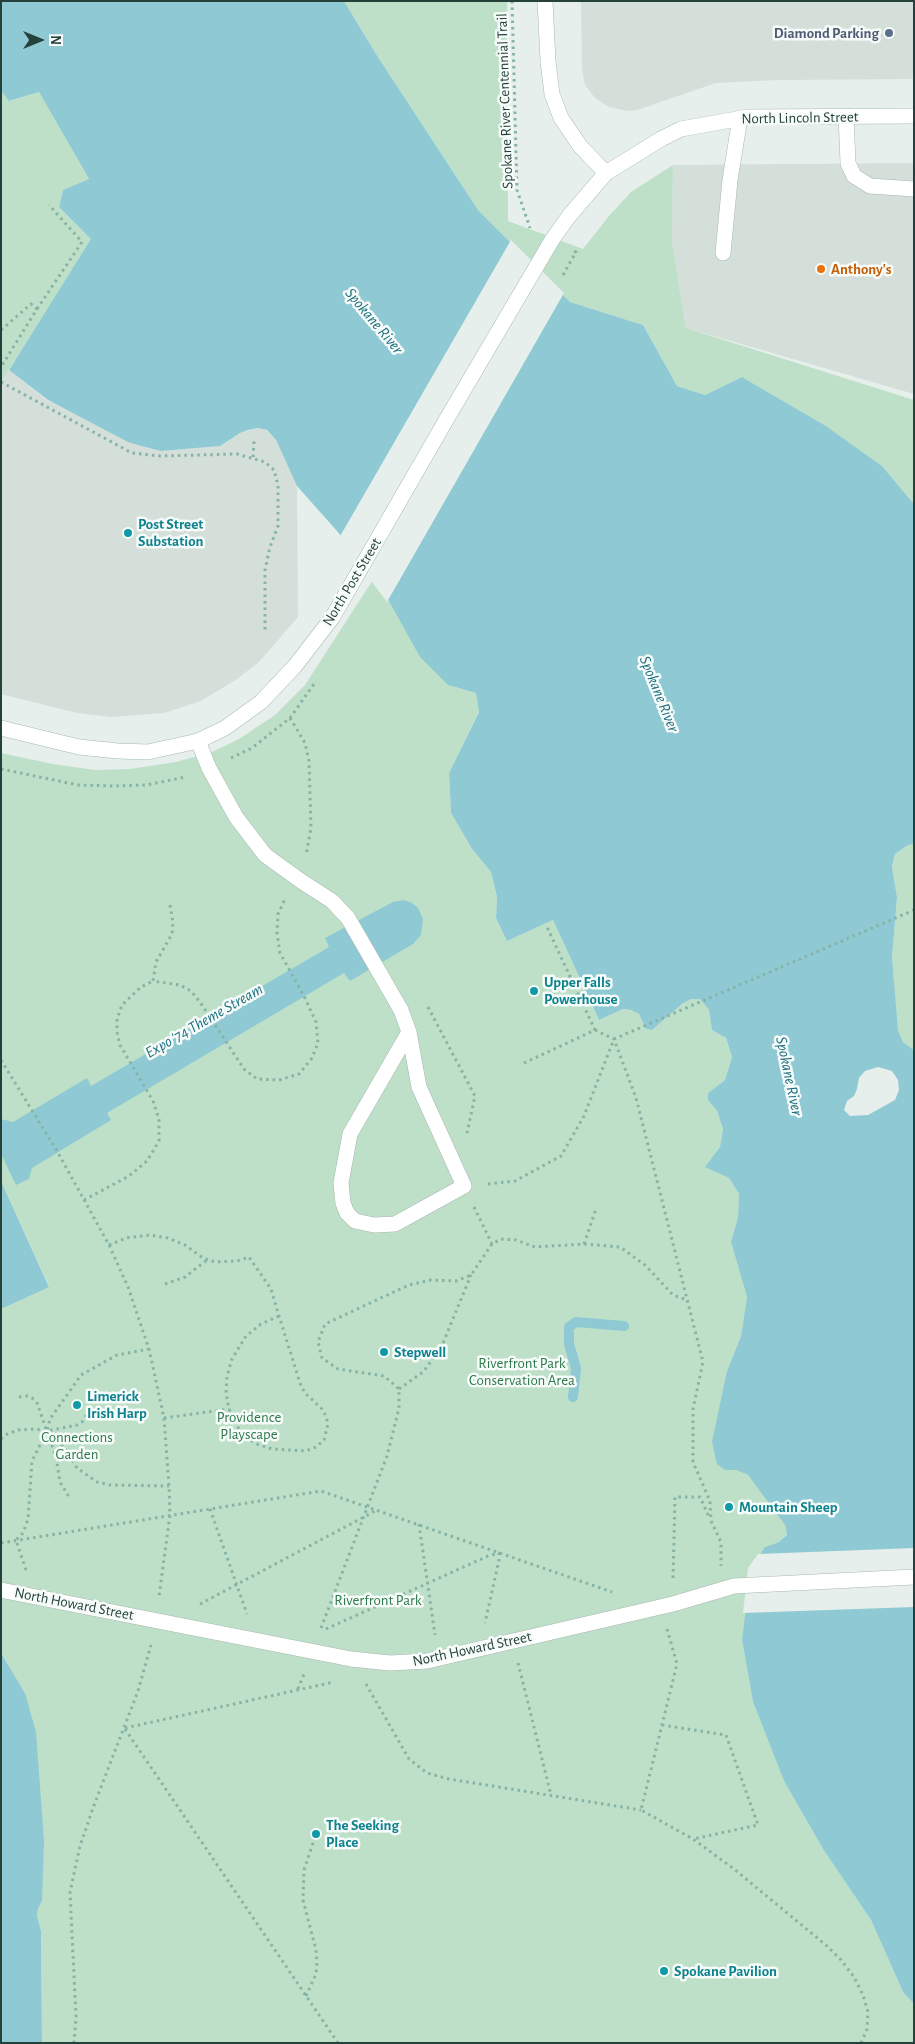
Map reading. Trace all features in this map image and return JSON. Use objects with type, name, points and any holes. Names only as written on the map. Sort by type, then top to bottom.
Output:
[{"type":"street","points":[[545,1],[552,94],[561,118],[580,146],[606,174]]},
{"type":"street","points":[[846,116],[848,163],[854,176],[870,186],[914,189]]},
{"type":"street","name":"North Lincoln Street","points":[[570,216],[606,174],[661,139],[682,129],[740,118],[914,116]]},
{"type":"street","points":[[722,253],[730,180],[740,118]]},
{"type":"street","name":"North Post Street","points":[[1,728],[79,747],[148,752],[198,741],[225,728],[261,702],[295,666],[332,618],[552,240],[570,216]]},
{"type":"street","points":[[198,741],[209,768],[236,817],[265,854],[332,901],[348,918],[401,1010],[409,1032],[419,1087],[464,1186],[395,1224],[374,1225],[355,1221],[347,1213],[343,1203],[341,1175],[350,1134],[409,1032]]},
{"type":"street","name":"North Howard Street","points":[[4,1590],[351,1659],[390,1664],[439,1658],[479,1649],[657,1608],[724,1588],[758,1583],[914,1577]]},
{"type":"path","name":"Spokane River Centennial Trail","points":[[512,1],[517,190],[530,228]]},
{"type":"path","points":[[1,367],[82,242],[49,205]]},
{"type":"path","points":[[1,330],[31,304],[37,309]]},
{"type":"path","points":[[1,382],[132,453],[160,456],[237,454],[253,457],[265,462],[274,470],[278,485],[278,526],[270,547],[265,570],[265,631]]},
{"type":"path","points":[[253,457],[254,441]]},
{"type":"path","points":[[84,1200],[129,1176],[147,1161],[159,1141],[159,1119],[153,1101],[120,1045],[117,1032],[117,1019],[122,1005],[141,988],[153,981],[180,985],[191,991],[244,1069],[257,1079],[279,1080],[299,1074],[312,1058],[318,1043],[316,1022],[280,953],[277,934],[278,914],[285,900],[301,881],[311,828],[310,775],[305,743],[290,718]]},
{"type":"path","points":[[153,981],[156,962],[172,934],[173,923],[170,905]]},
{"type":"path","points":[[492,1244],[464,1186],[515,1181],[562,1156],[584,1116],[614,1039],[914,910]]},
{"type":"path","points":[[547,927],[594,1030],[614,1039],[636,1098],[703,1362],[693,1409],[693,1462],[710,1501],[711,1521]]},
{"type":"path","points":[[426,1004],[474,1096],[466,1135]]},
{"type":"path","points":[[524,1063],[594,1030]]},
{"type":"path","points":[[1,1060],[57,1152],[109,1245],[128,1287],[149,1349],[164,1418],[170,1515],[161,1621],[125,1728],[80,1846],[70,1892],[76,2017],[74,2043]]},
{"type":"path","points":[[584,1244],[596,1210]]},
{"type":"path","points":[[109,1245],[137,1235],[159,1236],[185,1245],[207,1260],[225,1263],[249,1257],[271,1290],[301,1386],[326,1416],[328,1424],[324,1440],[306,1451],[272,1449],[257,1444],[247,1438],[236,1425],[229,1410],[226,1392],[227,1376],[232,1359],[246,1336],[261,1324],[279,1316]]},
{"type":"path","points":[[399,1389],[423,1372],[441,1348],[471,1275],[492,1244],[501,1239],[516,1240],[535,1247],[584,1244],[620,1247],[645,1265],[674,1295],[687,1300]]},
{"type":"path","points":[[165,1284],[185,1277],[207,1260]]},
{"type":"path","points":[[471,1275],[456,1281],[431,1280],[409,1286],[325,1324],[318,1342],[322,1358],[338,1369],[384,1376],[399,1389],[399,1408],[387,1456],[319,1632],[499,1552]]},
{"type":"path","points":[[16,1540],[23,1533],[28,1519],[32,1461],[47,1431],[50,1419],[58,1406],[81,1375],[117,1355],[149,1349]]},
{"type":"path","points":[[19,1397],[27,1396],[37,1403],[56,1457],[60,1482],[69,1497]]},
{"type":"path","points":[[1,1439],[5,1435],[18,1430],[36,1428],[47,1431],[77,1425],[82,1422],[90,1410]]},
{"type":"path","points":[[164,1418],[229,1410]]},
{"type":"path","points":[[47,1431],[65,1448],[77,1468],[97,1482],[110,1485],[169,1486]]},
{"type":"path","points":[[1,1543],[321,1490],[620,1595]]},
{"type":"path","points":[[673,1604],[674,1497],[700,1497],[721,1542],[724,1588]]},
{"type":"path","points":[[210,1508],[255,1640]]},
{"type":"path","points":[[161,1621],[237,1585],[377,1510]]},
{"type":"path","points":[[418,1524],[439,1658]]},
{"type":"path","points":[[479,1649],[499,1560],[499,1552]]},
{"type":"path","points":[[642,1810],[677,1664],[669,1632],[657,1608]]},
{"type":"path","points":[[513,1641],[551,1795]]},
{"type":"path","points":[[298,1690],[312,1651]]},
{"type":"path","points":[[361,1675],[409,1759],[427,1773],[450,1779],[642,1810],[693,1839],[734,1869],[827,1946],[854,1977],[863,1995],[868,2012],[866,2029],[861,2043]]},
{"type":"path","points":[[125,1728],[343,1679]]},
{"type":"path","points":[[662,1725],[726,1735],[758,1825],[693,1839]]},
{"type":"path","points":[[125,1728],[338,2043]]},
{"type":"path","points":[[305,1996],[316,1974],[317,1963],[316,1950],[303,1900],[304,1870],[316,1834]]},
{"type":"shaded area","points":[[581,1],[914,1],[914,79],[777,80],[716,83],[637,110],[627,111],[609,107],[595,98],[585,85],[582,69]]},
{"type":"shaded area","points":[[914,163],[914,394],[686,328],[672,243],[673,165]]},
{"type":"shaded area","points":[[9,370],[48,401],[145,447],[161,451],[220,446],[240,433],[258,428],[266,430],[276,440],[297,486],[298,617],[259,662],[237,679],[201,701],[164,713],[111,717],[77,713],[1,694],[1,382]]},
{"type":"green space","points":[[344,1],[507,1],[508,221],[583,249],[631,192],[673,165],[672,243],[686,328],[914,400],[914,504],[882,466],[826,426],[742,377],[705,395],[677,386],[643,325],[570,302],[478,210],[376,54]]},
{"type":"green space","points":[[1,91],[10,101],[39,92],[89,179],[63,190],[59,207],[92,239],[1,382]]},
{"type":"green space","name":"Riverfront Park","points":[[374,578],[448,685],[476,693],[479,711],[449,773],[451,813],[472,849],[491,872],[497,897],[496,918],[507,941],[553,920],[599,1020],[623,1009],[631,1010],[639,1014],[646,1029],[652,1030],[682,1004],[691,999],[700,999],[709,1010],[712,1030],[726,1038],[732,1057],[725,1080],[708,1093],[708,1100],[717,1111],[723,1129],[720,1147],[729,1178],[739,1194],[738,1217],[731,1242],[747,1297],[741,1336],[727,1371],[725,1470],[736,1470],[748,1475],[785,1525],[787,1535],[779,1542],[765,1547],[742,1640],[753,1702],[784,1781],[823,1849],[871,1920],[903,1992],[914,2004],[914,2043],[42,2043],[41,1931],[37,1916],[42,1901],[25,1693],[1,1653],[1,1309],[49,1286],[1,1181],[1,753],[53,764],[95,770],[130,769],[176,762],[212,752],[239,739],[275,715],[305,685]]},
{"type":"green space","points":[[914,844],[914,1050],[903,1042],[897,1031],[892,957],[897,897],[892,868],[895,854],[908,845]]},
{"type":"water","name":"Spokane River","points":[[1,1],[344,1],[376,54],[478,210],[570,302],[643,325],[677,386],[705,395],[742,377],[826,426],[882,466],[914,504],[914,844],[908,845],[895,854],[892,867],[897,897],[892,957],[898,1031],[903,1042],[914,1050],[914,2004],[903,1992],[871,1920],[823,1849],[784,1781],[753,1702],[742,1640],[751,1568],[765,1547],[779,1542],[787,1535],[785,1525],[748,1475],[736,1470],[725,1470],[717,1464],[712,1442],[727,1371],[741,1336],[747,1297],[731,1242],[738,1217],[739,1194],[729,1178],[705,1167],[720,1147],[723,1129],[717,1111],[708,1100],[708,1093],[725,1080],[732,1057],[726,1038],[712,1030],[709,1010],[700,999],[691,999],[682,1004],[652,1030],[646,1029],[639,1014],[631,1010],[623,1009],[599,1020],[553,920],[507,941],[496,918],[497,897],[491,872],[472,849],[451,813],[449,773],[479,712],[476,693],[448,685],[420,657],[374,578],[337,531],[297,486],[276,440],[267,430],[258,428],[248,430],[220,446],[161,451],[128,442],[48,400],[9,370],[91,239],[59,207],[63,190],[89,179],[39,92],[9,101],[1,91]],"holes":[[[878,1067],[892,1071],[898,1080],[899,1090],[895,1100],[868,1115],[850,1116],[844,1110],[847,1101],[854,1096],[859,1078],[865,1071]]]},
{"type":"water","name":"Expo '74 Theme Stream","points":[[404,900],[418,908],[423,919],[421,935],[413,944],[350,981],[344,973],[107,1113],[111,1120],[32,1168],[29,1179],[16,1185],[1,1154],[1,1119],[13,1122],[87,1078],[91,1086],[329,947],[325,938],[393,902]]},
{"type":"water","points":[[1,1181],[49,1287],[1,1309]]},
{"type":"water","points":[[1,1653],[25,1693],[36,1732],[44,1841],[42,1901],[37,1916],[41,1931],[42,2043],[1,2043]]},
{"type":"pier","points":[[511,240],[564,293],[387,602],[339,538]]},
{"type":"pier","points":[[914,1548],[914,1607],[743,1613],[748,1568],[758,1554]]},
{"type":"waterway","points":[[573,1397],[576,1368],[569,1344],[569,1327],[576,1322],[624,1326]]},
{"type":"place","name":"Diamond Parking","points":[[889,33]]},
{"type":"place","name":"Anthony's","points":[[821,269]]},
{"type":"place","name":"Post Street Substation","points":[[128,533]]},
{"type":"place","name":"Upper Falls Powerhouse","points":[[534,991]]},
{"type":"place","name":"Stepwell","points":[[384,1352]]},
{"type":"place","name":"Limerick Irish Harp","points":[[77,1405]]},
{"type":"place","name":"Mountain Sheep","points":[[729,1507]]},
{"type":"place","name":"The Seeking Place","points":[[316,1834]]},
{"type":"place","name":"Spokane Pavilion","points":[[664,1971]]},
{"type":"park label","name":"Riverfront Park Conservation Area","points":[[522,1372]]},
{"type":"park label","name":"Providence Playscape","points":[[249,1426]]},
{"type":"park label","name":"Connections Garden","points":[[77,1446]]}]
